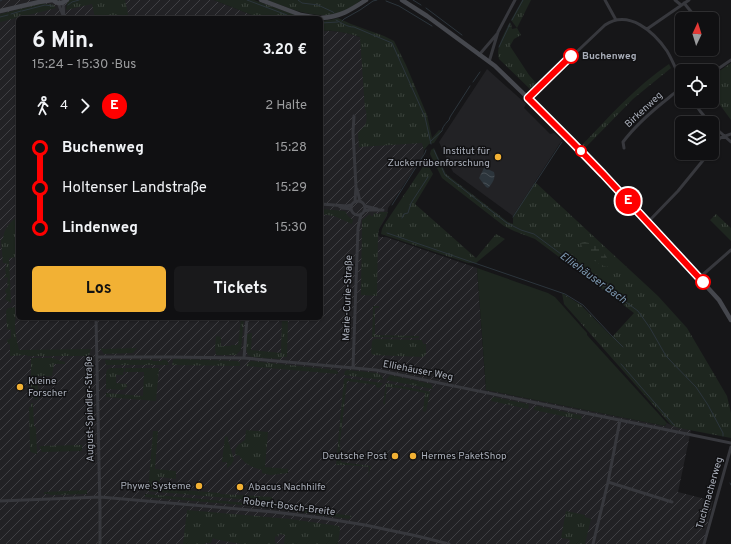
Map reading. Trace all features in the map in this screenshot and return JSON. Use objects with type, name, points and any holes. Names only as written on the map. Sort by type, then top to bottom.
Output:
[{"type":"street","points":[[261,0],[307,16]]},
{"type":"street","points":[[323,18],[334,17],[343,14],[366,0]]},
{"type":"street","points":[[402,0],[427,16],[489,62],[528,98],[576,145],[648,222],[719,300],[731,320]]},
{"type":"street","points":[[489,62],[498,32],[515,0]]},
{"type":"street","points":[[605,0],[616,20]]},
{"type":"street","points":[[675,0],[682,4],[690,12]]},
{"type":"street","points":[[647,29],[689,0]]},
{"type":"street","points":[[0,11],[40,1],[59,1],[64,16]]},
{"type":"street","points":[[528,98],[605,25],[616,20],[628,20],[647,29],[668,52],[675,67]]},
{"type":"street","points":[[479,55],[498,32]]},
{"type":"street","points":[[719,68],[731,60]]},
{"type":"street","name":"Birkenweg","points":[[624,148],[623,142],[638,126],[675,93]]},
{"type":"street","points":[[698,108],[704,116]]},
{"type":"street","points":[[351,207],[355,201],[356,187],[353,132],[354,116]]},
{"type":"street","points":[[719,131],[731,142]]},
{"type":"street","points":[[719,139],[731,134]]},
{"type":"street","points":[[648,222],[678,191],[703,160]]},
{"type":"street","points":[[356,187],[360,201],[365,206],[381,210],[364,211]]},
{"type":"street","points":[[355,201],[360,201]]},
{"type":"street","points":[[323,204],[351,207]]},
{"type":"street","points":[[351,207],[353,212],[356,214],[361,214],[364,211],[365,206]]},
{"type":"street","name":"Marie-Curie-Straße","points":[[354,368],[358,228],[356,214]]},
{"type":"street","name":"Marie-Curie-Straße","points":[[358,228],[361,214]]},
{"type":"street","points":[[699,278],[731,250]]},
{"type":"street","name":"August-Spindler-Straße","points":[[96,320],[100,544]]},
{"type":"street","points":[[244,358],[247,320]]},
{"type":"street","name":"Elliehäuser Weg","points":[[97,358],[244,358],[386,372],[731,443]]},
{"type":"street","points":[[593,544],[608,482],[620,420]]},
{"type":"street","name":"Tuchmacherweg","points":[[704,544],[731,447]]},
{"type":"street","points":[[608,482],[672,502]]},
{"type":"street","name":"Robert-Bosch-Breite","points":[[0,502],[100,498],[274,512],[344,521],[449,544]]},
{"type":"shaded area","points":[[0,0],[69,0],[66,9],[105,0],[214,0],[254,16],[16,16],[16,320],[323,320],[323,31],[342,32],[360,37],[419,127],[424,150],[423,156],[388,208],[387,216],[379,229],[378,235],[380,237],[386,237],[477,268],[486,390],[665,426],[667,423],[691,430],[678,492],[713,501],[703,544],[0,544]]},
{"type":"shaded area","name":"Institut für Zuckerrübenforschung","points":[[487,69],[526,104],[524,108],[550,134],[554,133],[562,140],[513,216],[453,172],[439,142]]},
{"type":"green space","points":[[69,0],[125,0],[129,16],[95,16],[92,4],[66,10]]},
{"type":"green space","points":[[214,0],[254,0],[298,16],[254,16]]},
{"type":"green space","points":[[267,0],[361,0],[338,13],[315,15],[291,9]]},
{"type":"green space","points":[[522,0],[531,0],[517,28],[511,20]]},
{"type":"green space","points":[[44,3],[53,5],[56,8],[24,16],[16,16],[16,18],[0,22],[0,14]]},
{"type":"green space","points":[[338,18],[394,41],[427,115],[432,138],[439,130],[442,131],[434,143],[429,144],[424,150],[422,143],[359,147],[358,133],[365,125],[367,118],[365,110],[360,37],[341,32],[323,31],[323,21]]},
{"type":"green space","points":[[510,22],[512,29],[517,28],[521,35],[514,39],[510,46],[529,75],[537,84],[531,90],[499,59],[498,55],[499,45]]},
{"type":"green space","points":[[731,63],[731,120],[719,104],[719,71]]},
{"type":"green space","points":[[669,64],[671,68],[633,99],[585,148],[582,145],[634,92]]},
{"type":"green space","points":[[434,148],[446,174],[508,222],[513,224],[513,216],[535,182],[658,296],[687,328],[727,396],[731,413],[731,438],[679,428],[671,425],[564,304],[562,293],[581,305],[612,337],[634,313],[535,239],[504,226],[442,178],[430,154],[431,150]]},
{"type":"green space","points":[[424,165],[428,165],[433,174],[415,204],[476,258],[496,234],[505,239],[476,263],[468,263],[381,234],[384,225]]},
{"type":"green space","points":[[323,209],[345,211],[353,220],[352,224],[334,216],[323,214]]},
{"type":"green space","points":[[380,212],[388,212],[379,229],[378,235],[377,296],[361,295],[362,220],[370,214],[373,216],[374,213],[379,214]]},
{"type":"green space","points":[[716,214],[731,228],[731,241],[710,220]]},
{"type":"green space","points":[[16,218],[16,257],[9,258],[11,303],[5,299],[7,295],[5,291],[8,287],[8,279],[7,277],[4,278],[7,264],[3,263],[1,240],[3,239],[7,226]]},
{"type":"green space","points":[[581,243],[592,244],[600,249],[609,261],[610,265],[607,267],[604,266],[591,258],[582,247]]},
{"type":"green space","points":[[477,268],[548,293],[555,297],[587,333],[587,335],[667,423],[665,426],[486,390]]},
{"type":"green space","points":[[373,306],[379,306],[379,308],[375,308],[375,335],[419,336],[419,338],[372,337]]},
{"type":"green space","points":[[16,307],[15,328],[19,350],[91,349],[89,356],[10,356],[10,344],[8,344],[7,340],[11,338],[11,330],[7,329],[6,311],[8,308]]},
{"type":"green space","points":[[241,320],[244,320],[241,350],[236,355],[216,355],[216,336],[221,337],[221,346],[238,345]]},
{"type":"green space","points":[[282,320],[288,320],[287,357],[281,357],[281,359],[252,357],[248,355],[246,349],[247,334],[252,333],[251,350],[281,353]]},
{"type":"green space","points":[[374,339],[422,340],[423,344],[426,344],[426,354],[423,357],[373,355],[371,353],[372,341]]},
{"type":"green space","points":[[100,348],[137,348],[133,353],[104,354]]},
{"type":"green space","points":[[31,358],[52,358],[65,362],[65,364],[54,364],[52,376],[38,376],[38,399],[36,400],[31,395]]},
{"type":"green space","points":[[105,360],[166,360],[169,365],[106,365]]},
{"type":"green space","points":[[173,360],[238,361],[240,366],[172,365]]},
{"type":"green space","points":[[251,361],[336,370],[338,374],[246,366]]},
{"type":"green space","points":[[110,368],[124,368],[123,375],[116,375],[116,383],[127,384],[127,387],[123,390],[106,389],[106,373]]},
{"type":"green space","points":[[125,368],[159,368],[156,401],[106,397],[106,393],[143,396],[144,372],[125,372]]},
{"type":"green space","points":[[345,371],[377,373],[382,376],[383,380],[344,375]]},
{"type":"green space","points":[[390,375],[431,384],[433,389],[386,380]]},
{"type":"green space","points":[[344,378],[383,383],[379,388],[376,387],[376,385],[347,381],[340,443],[341,462],[371,466],[368,477],[369,467],[336,465]]},
{"type":"green space","points":[[386,383],[432,392],[430,392],[426,412],[423,411],[425,393],[399,388],[387,387],[385,405],[383,403]]},
{"type":"green space","points":[[494,397],[528,404],[529,406],[528,409],[491,401]]},
{"type":"green space","points":[[31,403],[33,403],[34,426],[36,428],[37,454],[31,452],[30,450],[29,407],[31,407]]},
{"type":"green space","points":[[537,406],[580,415],[582,417],[581,420],[534,410],[534,407]]},
{"type":"green space","points":[[246,430],[268,432],[265,467],[288,469],[288,473],[271,475],[262,473],[262,470],[252,467],[239,455],[236,456],[236,448],[245,440]]},
{"type":"green space","points":[[153,431],[158,431],[155,469],[176,471],[176,479],[160,477],[159,488],[272,497],[273,502],[148,491]]},
{"type":"green space","points":[[225,436],[228,437],[234,460],[227,468],[227,462],[222,462]]},
{"type":"green space","points":[[82,445],[82,451],[42,452],[39,446]]},
{"type":"green space","points":[[87,490],[87,494],[44,494],[44,492]]},
{"type":"green space","points":[[145,494],[269,505],[264,507],[145,497]]},
{"type":"green space","points":[[279,505],[352,516],[349,519],[285,510]]},
{"type":"green space","points":[[187,510],[290,519],[339,526],[338,544],[284,544],[285,535],[279,534],[278,537],[275,537],[275,543],[279,544],[241,544],[213,538],[211,543],[183,544]]},
{"type":"green space","points":[[566,511],[585,515],[585,517],[591,519],[585,544],[569,544],[569,539],[561,538]]},
{"type":"water","points":[[484,168],[494,172],[493,181],[488,188],[479,178]]},
{"type":"waterway","points":[[68,5],[79,0]]},
{"type":"waterway","points":[[247,0],[287,15]]},
{"type":"waterway","name":"Elliehäuser Bach","points":[[298,0],[302,3],[318,5],[334,13]]},
{"type":"waterway","points":[[342,21],[373,1],[377,0]]},
{"type":"waterway","points":[[413,0],[421,5]]},
{"type":"waterway","points":[[512,20],[523,0]]},
{"type":"waterway","points":[[386,1],[399,6],[432,26]]},
{"type":"waterway","points":[[22,11],[45,5],[52,6]]},
{"type":"waterway","points":[[426,8],[462,35]]},
{"type":"waterway","points":[[11,14],[21,11]]},
{"type":"waterway","points":[[0,17],[8,15]]},
{"type":"waterway","name":"Elliehäuser Bach","points":[[336,20],[347,26],[354,27],[392,43],[425,117],[431,144]]},
{"type":"waterway","points":[[323,23],[338,22]]},
{"type":"waterway","points":[[499,47],[510,24]]},
{"type":"waterway","points":[[473,82],[480,72]]},
{"type":"waterway","points":[[431,141],[442,131],[470,86]]},
{"type":"waterway","points":[[513,217],[562,142]]},
{"type":"waterway","points":[[392,205],[426,150]]},
{"type":"waterway","name":"Elliehäuser Bach","points":[[434,150],[445,175],[507,223],[521,230],[534,234],[638,311],[650,328],[666,356],[696,387],[708,405],[723,433],[723,436]]},
{"type":"waterway","points":[[402,218],[404,214],[408,213],[411,203],[428,177]]},
{"type":"waterway","points":[[387,233],[565,294],[583,305],[623,347]]},
{"type":"waterway","points":[[621,364],[674,425]]},
{"type":"bus line","name":"E","points":[[571,56],[528,98],[603,174],[703,282]]},
{"type":"place","name":"Buchenweg","points":[[571,56]]},
{"type":"place","name":"Institut für Zuckerrübenforschung","points":[[498,157]]},
{"type":"place","name":"Kleine Forscher","points":[[20,387]]},
{"type":"place","name":"Deutsche Post","points":[[395,456]]},
{"type":"place","name":"Hermes PaketShop","points":[[413,456]]},
{"type":"place","name":"Phywe Systeme","points":[[199,486]]},
{"type":"place","name":"Abacus Nachhilfe","points":[[240,487]]}]
